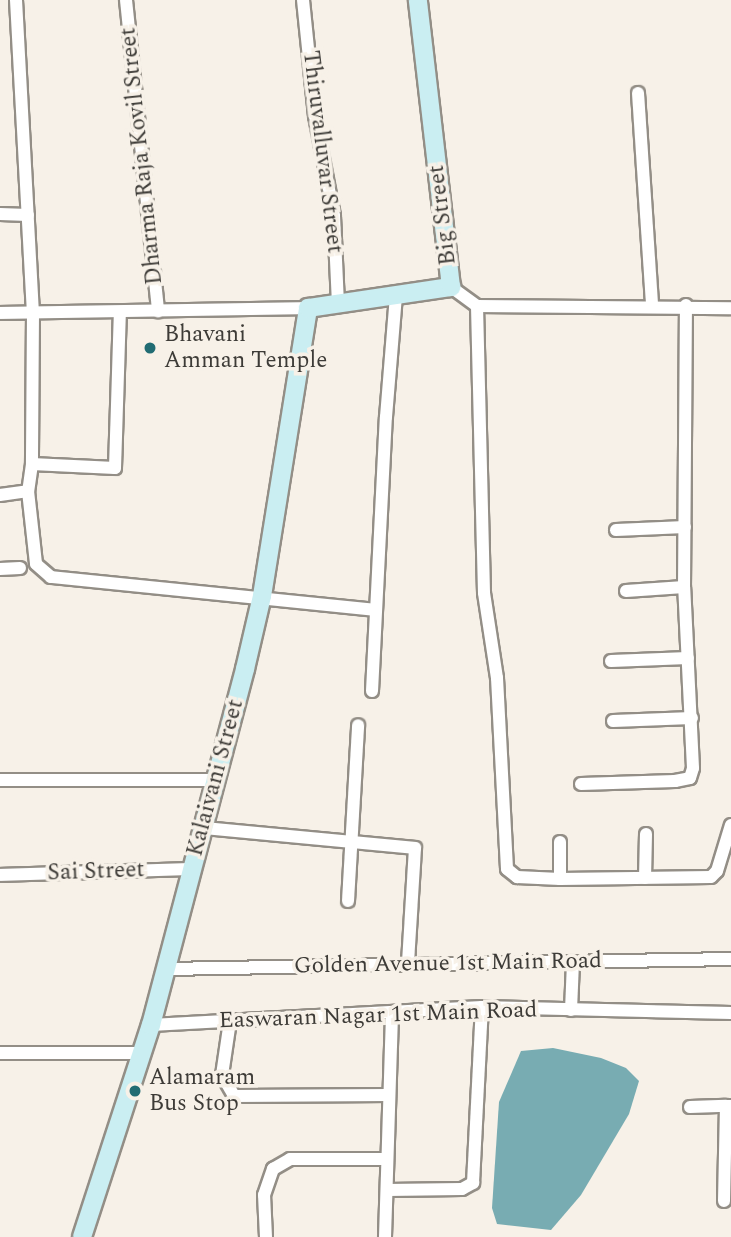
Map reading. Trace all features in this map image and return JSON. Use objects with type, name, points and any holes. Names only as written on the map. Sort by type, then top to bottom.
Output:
[{"type":"street","points":[[16,0],[33,313],[32,464],[29,491],[36,564],[51,577],[262,596],[374,610]]},
{"type":"street","name":"Dharma Raja Kovil Street","points":[[126,0],[158,311]]},
{"type":"street","name":"Thiruvalluvar Street","points":[[303,0],[315,116],[334,216],[338,304]]},
{"type":"street","name":"Big Street","points":[[308,308],[451,287],[418,0]]},
{"type":"street","points":[[638,93],[652,305]]},
{"type":"street","points":[[0,214],[28,215]]},
{"type":"street","points":[[451,287],[477,306],[687,305],[731,308]]},
{"type":"street","points":[[372,691],[374,610],[396,295]]},
{"type":"street","points":[[581,784],[675,781],[690,778],[693,768],[684,587],[687,305]]},
{"type":"street","points":[[477,306],[484,593],[497,678],[507,869],[517,877],[560,879],[712,877],[717,872],[731,825]]},
{"type":"street","points":[[0,313],[308,308]]},
{"type":"street","name":"Kalaivani Street","points":[[82,1237],[151,1025],[205,828],[262,596],[308,308]]},
{"type":"street","points":[[32,464],[115,468],[120,312]]},
{"type":"street","points":[[0,495],[29,491]]},
{"type":"street","points":[[616,530],[685,527]]},
{"type":"street","points":[[0,569],[20,568]]},
{"type":"street","points":[[626,591],[684,587]]},
{"type":"street","points":[[611,661],[688,658]]},
{"type":"street","points":[[613,721],[692,718]]},
{"type":"street","points":[[348,901],[358,725]]},
{"type":"street","points":[[0,780],[215,780]]},
{"type":"street","points":[[205,828],[415,848],[408,964]]},
{"type":"street","points":[[645,878],[646,834]]},
{"type":"street","points":[[560,842],[560,879]]},
{"type":"street","name":"Sai Street","points":[[0,875],[192,869]]},
{"type":"street","name":"Golden Avenue 1st Main Road","points":[[165,969],[731,959]]},
{"type":"street","points":[[571,1010],[573,962]]},
{"type":"street","points":[[387,1190],[462,1189],[473,1183],[482,1007]]},
{"type":"street","name":"Easwaran Nagar 1st Main Road","points":[[151,1025],[482,1007],[731,1013]]},
{"type":"street","points":[[385,1237],[392,1012]]},
{"type":"street","points":[[230,1021],[222,1075],[234,1096],[388,1095]]},
{"type":"street","points":[[0,1053],[142,1053]]},
{"type":"street","points":[[690,1107],[728,1106],[724,1201]]},
{"type":"street","points":[[266,1237],[264,1195],[273,1170],[290,1159],[387,1159]]},
{"type":"water","points":[[553,1048],[601,1058],[626,1068],[639,1081],[629,1114],[581,1195],[551,1230],[497,1224],[492,1208],[499,1102],[521,1051]]},
{"type":"place","name":"Bhavani Amman Temple","points":[[150,348]]},
{"type":"place","name":"Alamaram Bus Stop","points":[[135,1091]]}]
